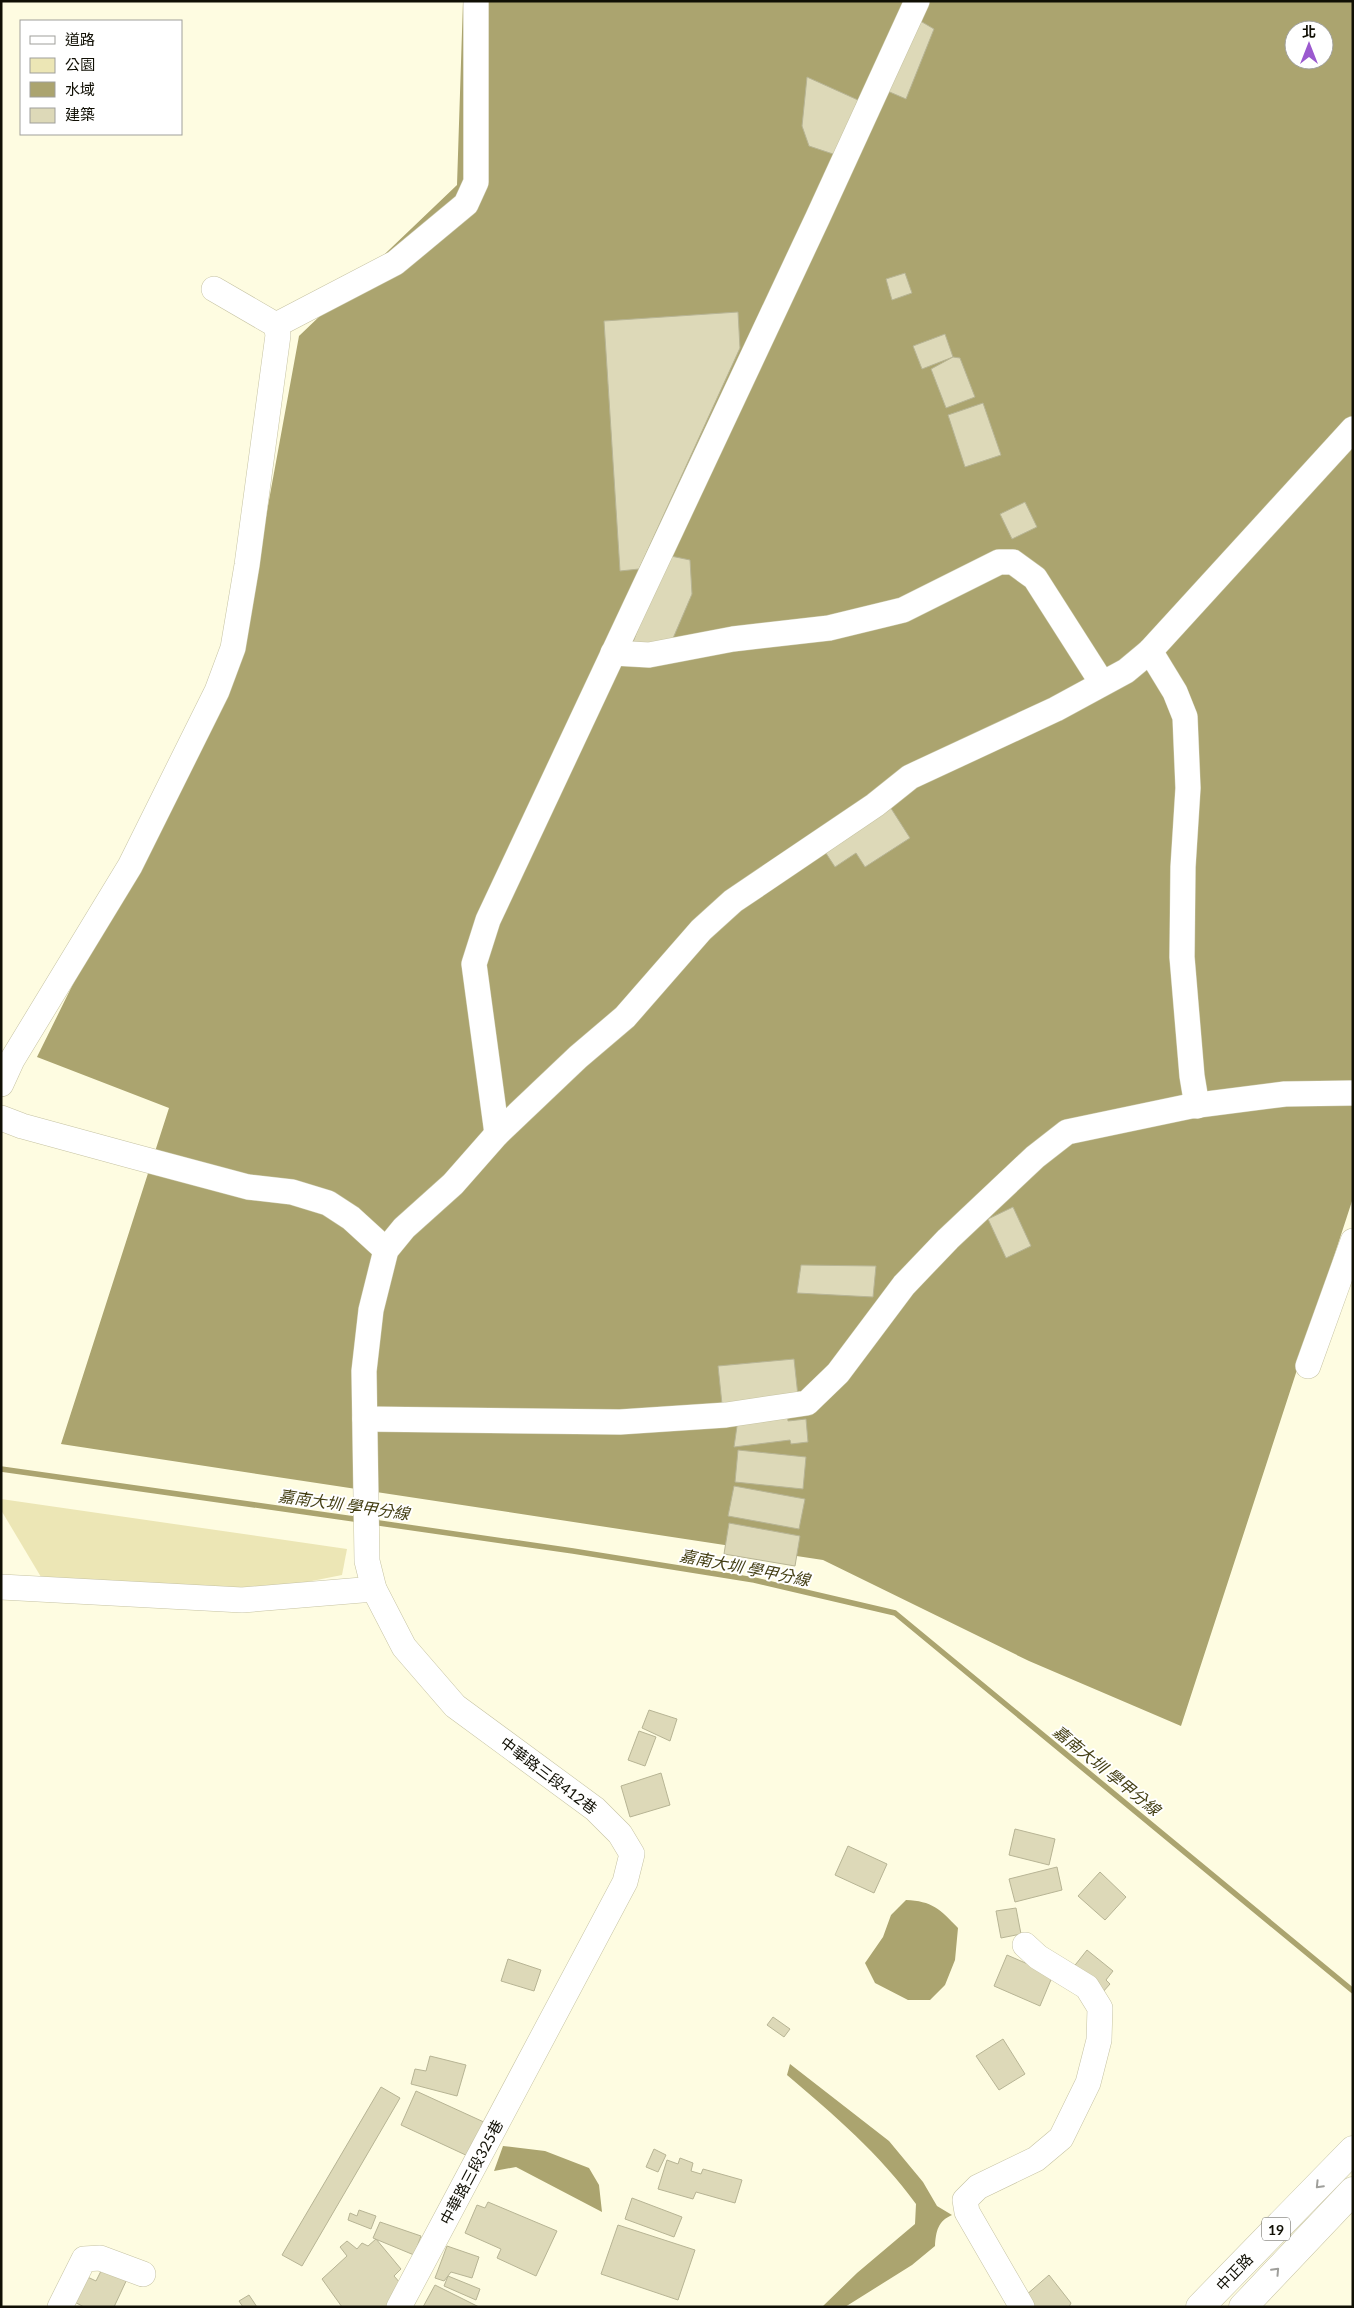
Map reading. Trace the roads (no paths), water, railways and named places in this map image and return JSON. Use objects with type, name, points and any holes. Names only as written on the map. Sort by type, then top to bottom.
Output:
[{"type":"main road","name":"中正路","points":[[1200,2307],[1353,2150]]},
{"type":"main road","name":"中正路","points":[[1243,2307],[1353,2191]]},
{"type":"lane","points":[[276,325],[395,263],[433,234],[466,204],[476,182],[476,1]]},
{"type":"lane","points":[[497,1134],[474,964],[488,920],[818,217],[917,1]]},
{"type":"lane","points":[[1,1084],[12,1060],[130,866],[217,691],[233,648],[247,565],[278,335],[276,325],[214,289]]},
{"type":"lane","points":[[1,1118],[22,1126],[132,1156],[248,1186],[292,1192],[328,1204],[351,1218],[386,1250],[404,1228],[453,1184],[497,1134],[578,1056],[624,1017],[701,930],[733,901],[875,805],[910,777],[1056,709],[1126,671],[1150,651],[1353,429]]},
{"type":"lane","points":[[613,653],[649,655],[733,639],[828,628],[903,610],[999,562],[1013,562],[1035,578],[1102,683]]},
{"type":"lane","points":[[1150,651],[1175,692],[1184,717],[1188,788],[1183,867],[1182,957],[1192,1076],[1197,1106]]},
{"type":"lane","points":[[365,1419],[620,1422],[726,1416],[807,1403],[838,1373],[904,1285],[948,1239],[1035,1157],[1067,1132],[1197,1106],[1285,1094],[1353,1092]]},
{"type":"lane","points":[[1308,1366],[1353,1241]]},
{"type":"lane","name":"中華路三段412巷","points":[[386,1250],[371,1310],[364,1371],[368,1561],[374,1589],[404,1647],[455,1706],[595,1809],[620,1834],[632,1854],[625,1882],[544,2037]]},
{"type":"lane","points":[[1,1587],[242,1600],[374,1589]]},
{"type":"lane","points":[[1022,2307],[967,2212],[965,2200],[978,2187],[1036,2159],[1061,2138],[1088,2083],[1099,2040],[1100,2008],[1087,1987],[1038,1957],[1025,1945]]},
{"type":"lane","name":"中華路三段325巷","points":[[399,2307],[544,2037]]},
{"type":"lane","points":[[60,2307],[84,2260],[100,2258],[143,2274]]},
{"type":"water","points":[[463,1],[1353,1],[1353,1198],[1181,1726],[1029,1661],[823,1560],[61,1444],[169,1108],[37,1057],[244,637],[299,336],[457,185]]},
{"type":"water","points":[[906,1900],[923,1902],[935,1907],[958,1928],[955,1960],[945,1985],[930,2000],[908,2000],[875,1983],[865,1963],[883,1937],[891,1915]]},
{"type":"water","points":[[790,2064],[889,2141],[923,2182],[937,2206],[952,2215],[941,2223],[936,2236],[935,2246],[912,2265],[845,2307],[822,2307],[857,2273],[915,2224],[916,2204],[872,2152],[839,2120],[787,2075]]},
{"type":"water","points":[[503,2146],[545,2151],[589,2168],[599,2185],[602,2212],[516,2167],[494,2171]]},
{"type":"waterway","name":"嘉南大圳 學甲分線","points":[[1,1469],[361,1520]]},
{"type":"waterway","name":"嘉南大圳 學甲分線","points":[[372,1522],[573,1551],[754,1580],[895,1613],[1353,1991]]}]
